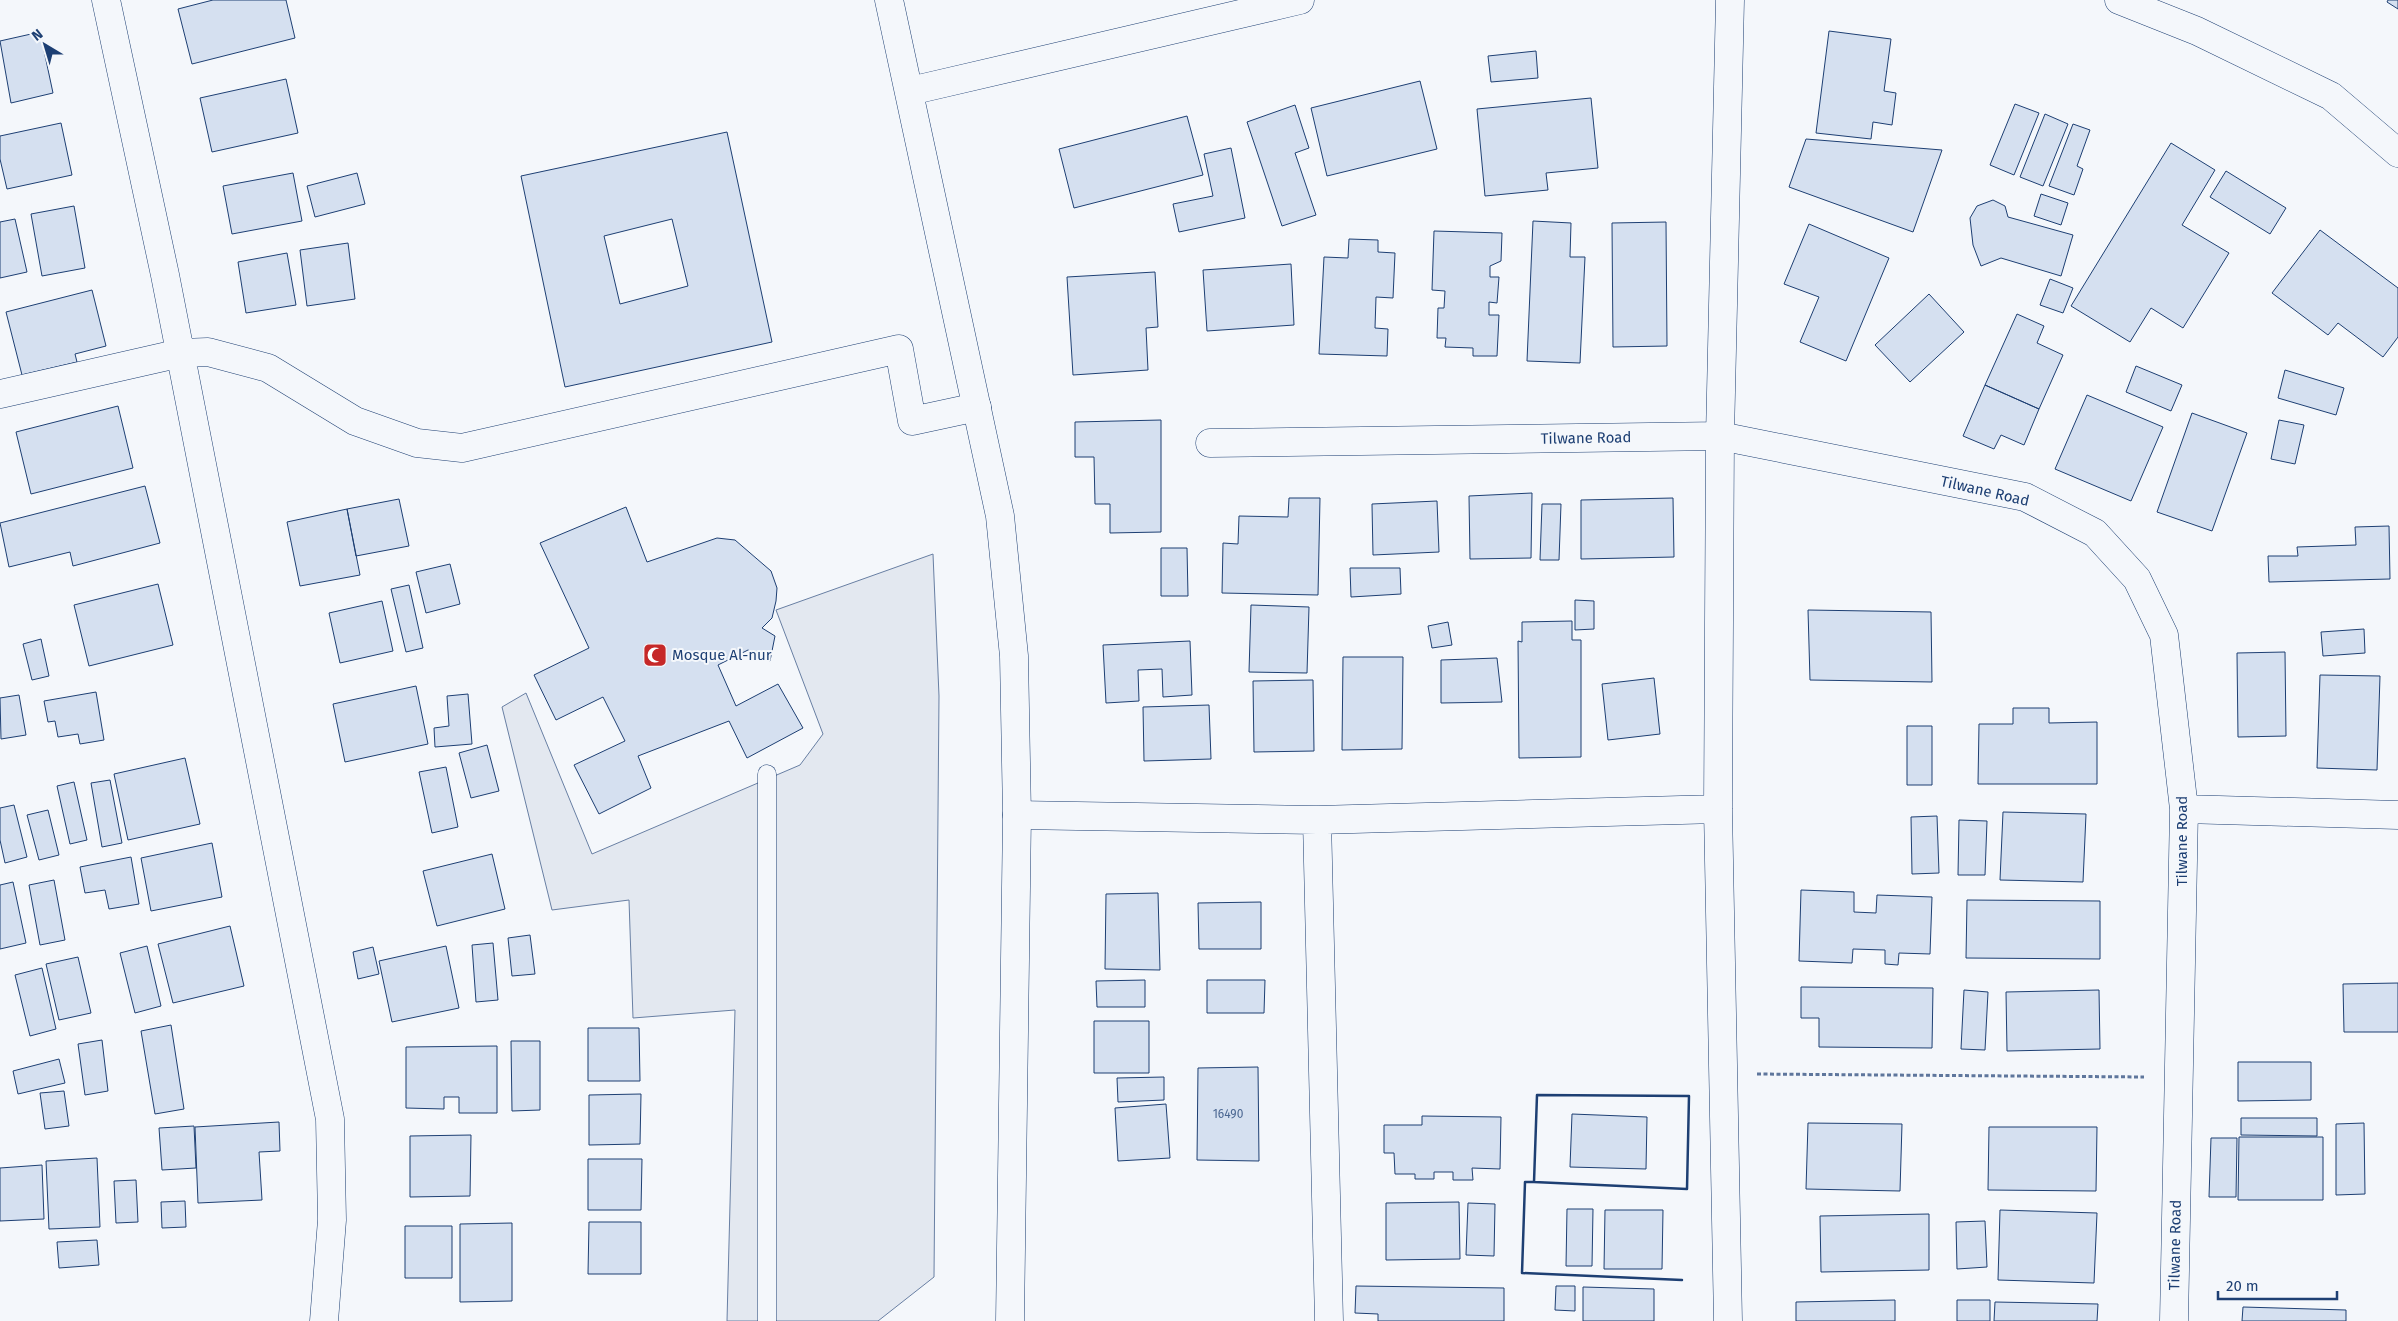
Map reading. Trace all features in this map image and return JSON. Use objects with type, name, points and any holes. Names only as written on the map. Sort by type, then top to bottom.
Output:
[{"type":"street","points":[[106,0],[181,353],[330,1118],[332,1220],[324,1321]]},
{"type":"street","points":[[888,0],[910,91],[1000,516],[1014,656],[1017,815],[1010,1321]]},
{"type":"street","points":[[910,91],[1300,0]]},
{"type":"street","points":[[1728,1321],[1718,809],[1720,436],[1730,0]]},
{"type":"street","points":[[2119,0],[2197,30],[2331,96],[2398,153]]},
{"type":"street","points":[[0,394],[181,353],[208,352],[268,368],[354,421],[418,443],[462,448],[899,349],[912,421],[976,407]]},
{"type":"street","name":"Tilwane Road","points":[[1210,443],[1720,436],[2025,497],[2095,533],[2137,579],[2164,635],[2184,809],[2174,1321]]},
{"type":"street","points":[[1017,815],[1318,820],[1718,809]]},
{"type":"street","points":[[2184,809],[2398,815]]},
{"type":"street","points":[[1318,820],[1329,1321]]},
{"type":"lane","points":[[767,774],[767,1321]]},
{"type":"path","points":[[1722,1074],[2178,1078]]},
{"type":"shaded area","points":[[933,554],[939,696],[934,1277],[878,1321],[727,1321],[735,1010],[633,1018],[629,900],[552,910],[502,707],[526,693],[592,854],[800,765],[823,734],[776,610]]},
{"type":"building","points":[[213,0],[286,0],[295,38],[192,64],[178,9]]},
{"type":"building","points":[[2388,0],[2398,0],[2398,9],[2387,2]]},
{"type":"building","points":[[1829,31],[1891,39],[1884,91],[1896,93],[1892,125],[1873,122],[1871,139],[1816,133]]},
{"type":"building","points":[[40,32],[53,93],[11,103],[0,41]]},
{"type":"building","points":[[1536,51],[1538,78],[1491,82],[1488,56]]},
{"type":"building","points":[[286,79],[298,133],[212,152],[200,98]]},
{"type":"building","points":[[1420,81],[1437,149],[1327,176],[1311,108]]},
{"type":"building","points":[[1591,98],[1598,168],[1546,173],[1548,190],[1485,196],[1477,109]]},
{"type":"building","points":[[2015,104],[2039,113],[2014,175],[1990,165]]},
{"type":"building","points":[[1295,105],[1309,148],[1295,153],[1316,215],[1282,226],[1247,122]]},
{"type":"building","points":[[2045,114],[2068,124],[2043,186],[2020,177]]},
{"type":"building","points":[[1187,116],[1203,175],[1074,208],[1059,149]]},
{"type":"building","points":[[61,123],[72,175],[7,189],[0,159],[0,136]]},
{"type":"building","points":[[2073,124],[2090,130],[2077,166],[2083,169],[2074,195],[2049,186]]},
{"type":"building","points":[[727,132],[772,342],[565,387],[521,176]],"holes":[[[672,219],[688,286],[620,304],[604,236]]]},
{"type":"building","points":[[1806,139],[1942,150],[1913,232],[1789,187]]},
{"type":"building","points":[[2171,143],[2215,170],[2182,225],[2229,253],[2183,328],[2151,308],[2130,342],[2071,306]]},
{"type":"building","points":[[1231,148],[1245,218],[1179,232],[1173,204],[1213,196],[1204,154]]},
{"type":"building","points":[[2226,171],[2286,208],[2270,234],[2210,197]]},
{"type":"building","points":[[293,173],[302,221],[232,234],[223,186]]},
{"type":"building","points":[[357,173],[365,204],[315,217],[307,186]]},
{"type":"building","points":[[2041,194],[2068,203],[2061,225],[2034,216]]},
{"type":"building","points":[[1993,200],[2005,206],[2008,217],[2073,235],[2061,276],[2001,258],[1981,266],[1973,245],[1970,218],[1977,206]]},
{"type":"building","points":[[74,206],[85,268],[42,276],[31,214]]},
{"type":"building","points":[[15,219],[27,272],[0,278],[0,222]]},
{"type":"building","points":[[1533,221],[1571,223],[1570,257],[1585,257],[1580,363],[1527,361]]},
{"type":"building","points":[[1666,222],[1667,346],[1613,347],[1612,223]]},
{"type":"building","points":[[1809,224],[1889,258],[1846,361],[1800,342],[1819,297],[1784,284]]},
{"type":"building","points":[[2320,230],[2398,288],[2398,337],[2383,357],[2338,323],[2328,335],[2272,293]]},
{"type":"building","points":[[1434,231],[1502,233],[1501,261],[1490,266],[1490,277],[1499,277],[1497,303],[1489,302],[1489,315],[1499,315],[1497,356],[1473,356],[1473,348],[1445,347],[1446,338],[1437,338],[1438,308],[1444,308],[1445,291],[1432,290]]},
{"type":"building","points":[[1349,239],[1378,240],[1378,252],[1395,253],[1393,298],[1376,297],[1375,328],[1388,329],[1387,356],[1319,354],[1324,257],[1348,258]]},
{"type":"building","points":[[348,243],[355,299],[307,306],[300,250]]},
{"type":"building","points":[[287,253],[296,305],[246,313],[238,262]]},
{"type":"building","points":[[1291,264],[1294,325],[1207,331],[1203,270]]},
{"type":"building","points":[[1155,272],[1158,327],[1146,328],[1148,370],[1073,375],[1067,277]]},
{"type":"building","points":[[2050,279],[2073,288],[2063,313],[2040,305]]},
{"type":"building","points":[[92,290],[106,346],[75,354],[77,362],[22,375],[6,312]]},
{"type":"building","points":[[1929,294],[1964,332],[1910,382],[1875,345]]},
{"type":"building","points":[[2017,314],[2044,326],[2037,343],[2063,355],[2039,409],[1985,385]]},
{"type":"building","points":[[2136,366],[2182,385],[2171,411],[2126,392]]},
{"type":"building","points":[[2285,370],[2344,388],[2336,415],[2278,398]]},
{"type":"building","points":[[1985,385],[2039,409],[2024,445],[2001,435],[1994,449],[1963,436]]},
{"type":"building","points":[[2087,395],[2163,427],[2131,501],[2055,469]]},
{"type":"building","points":[[118,406],[133,468],[31,494],[16,432]]},
{"type":"building","points":[[2192,413],[2247,433],[2212,531],[2157,512]]},
{"type":"building","points":[[1161,420],[1161,532],[1110,533],[1110,504],[1095,504],[1094,457],[1075,457],[1075,422]]},
{"type":"building","points":[[2279,420],[2304,425],[2295,464],[2271,459]]},
{"type":"building","points":[[145,486],[160,543],[73,566],[70,552],[9,567],[0,523]]},
{"type":"building","points":[[1532,493],[1531,558],[1470,559],[1469,496]]},
{"type":"building","points":[[1289,498],[1320,498],[1318,595],[1222,593],[1223,543],[1238,544],[1239,516],[1288,517]]},
{"type":"building","points":[[1673,498],[1674,557],[1581,559],[1581,500]]},
{"type":"building","points":[[399,499],[409,546],[356,556],[347,509]]},
{"type":"building","points":[[1437,501],[1439,552],[1373,555],[1372,504]]},
{"type":"building","points":[[1542,504],[1561,504],[1559,560],[1540,560]]},
{"type":"building","name":"Mosque Al-nur","points":[[626,507],[647,562],[717,538],[735,540],[771,571],[777,588],[776,601],[772,618],[762,628],[775,636],[770,661],[748,650],[718,665],[736,706],[778,684],[803,728],[747,758],[729,721],[638,756],[651,788],[599,814],[574,765],[625,741],[603,697],[556,720],[534,675],[589,648],[540,543]]},
{"type":"building","points":[[347,509],[360,575],[300,586],[287,522]]},
{"type":"building","points":[[2389,526],[2390,579],[2269,582],[2268,556],[2298,556],[2297,547],[2356,545],[2355,527]]},
{"type":"building","points":[[1161,548],[1187,548],[1188,596],[1161,596]]},
{"type":"building","points":[[450,564],[460,604],[426,613],[416,572]]},
{"type":"building","points":[[1350,568],[1400,568],[1401,594],[1351,597]]},
{"type":"building","points":[[158,584],[173,645],[89,666],[74,605]]},
{"type":"building","points":[[409,585],[423,648],[406,652],[391,589]]},
{"type":"building","points":[[1575,600],[1594,601],[1594,629],[1575,630]]},
{"type":"building","points":[[382,601],[393,651],[340,663],[329,613]]},
{"type":"building","points":[[1251,605],[1309,607],[1307,673],[1249,672]]},
{"type":"building","points":[[1808,610],[1931,612],[1932,682],[1810,680]]},
{"type":"building","points":[[1572,621],[1572,640],[1581,640],[1581,757],[1519,758],[1518,641],[1522,642],[1522,622]]},
{"type":"building","points":[[1448,622],[1452,645],[1432,648],[1428,626]]},
{"type":"building","points":[[2364,629],[2365,653],[2323,656],[2321,632]]},
{"type":"building","points":[[41,639],[49,676],[32,680],[23,644]]},
{"type":"building","points":[[1190,641],[1192,695],[1163,697],[1162,669],[1138,670],[1139,701],[1106,703],[1103,645]]},
{"type":"building","points":[[2285,652],[2286,736],[2238,737],[2237,653]]},
{"type":"building","points":[[1343,657],[1403,657],[1402,749],[1342,750]]},
{"type":"building","points":[[1497,658],[1502,702],[1441,703],[1441,660]]},
{"type":"building","points":[[2320,675],[2380,676],[2377,770],[2317,768]]},
{"type":"building","points":[[1654,678],[1660,734],[1608,740],[1602,684]]},
{"type":"building","points":[[1313,680],[1314,751],[1254,752],[1253,681]]},
{"type":"building","points":[[416,686],[428,744],[345,762],[333,704]]},
{"type":"building","points":[[96,692],[104,740],[80,744],[78,734],[58,737],[55,721],[48,722],[44,701]]},
{"type":"building","points":[[468,694],[472,744],[435,747],[434,728],[449,726],[447,696]]},
{"type":"building","points":[[19,695],[26,735],[1,739],[0,698]]},
{"type":"building","points":[[1209,705],[1211,759],[1144,761],[1143,707]]},
{"type":"building","points":[[2013,708],[2049,708],[2049,723],[2097,722],[2097,784],[1978,784],[1979,724],[2013,724]]},
{"type":"building","points":[[1907,726],[1932,726],[1932,785],[1907,785]]},
{"type":"building","points":[[487,745],[499,791],[471,798],[459,753]]},
{"type":"building","points":[[185,758],[200,824],[128,840],[114,774]]},
{"type":"building","points":[[446,767],[458,827],[432,833],[419,772]]},
{"type":"building","points":[[110,780],[122,843],[102,847],[91,783]]},
{"type":"building","points":[[74,782],[87,840],[70,844],[57,786]]},
{"type":"building","points":[[14,805],[27,857],[5,863],[0,840],[0,808]]},
{"type":"building","points":[[48,810],[59,855],[39,860],[27,815]]},
{"type":"building","points":[[2003,812],[2086,814],[2083,882],[2000,880]]},
{"type":"building","points":[[1937,816],[1939,873],[1912,874],[1911,817]]},
{"type":"building","points":[[1959,820],[1987,821],[1985,875],[1958,875]]},
{"type":"building","points":[[212,843],[222,897],[151,911],[141,858]]},
{"type":"building","points":[[492,854],[505,909],[437,926],[423,871]]},
{"type":"building","points":[[131,857],[139,904],[109,909],[105,890],[85,893],[80,867]]},
{"type":"building","points":[[54,880],[65,940],[40,945],[29,885]]},
{"type":"building","points":[[13,882],[26,943],[0,949],[0,885]]},
{"type":"building","points":[[1801,890],[1854,892],[1854,912],[1876,913],[1877,895],[1932,897],[1930,954],[1899,953],[1898,965],[1885,964],[1885,950],[1853,949],[1852,963],[1799,961]]},
{"type":"building","points":[[1158,893],[1160,970],[1105,969],[1106,894]]},
{"type":"building","points":[[1967,900],[2100,901],[2100,959],[1966,958]]},
{"type":"building","points":[[1261,902],[1261,949],[1199,949],[1198,903]]},
{"type":"building","points":[[230,926],[244,986],[173,1003],[158,944]]},
{"type":"building","points":[[530,935],[535,974],[512,976],[508,938]]},
{"type":"building","points":[[493,943],[498,1000],[476,1002],[472,945]]},
{"type":"building","points":[[147,946],[161,1006],[135,1013],[120,953]]},
{"type":"building","points":[[446,946],[459,1008],[392,1022],[379,961]]},
{"type":"building","points":[[373,947],[379,974],[358,979],[353,952]]},
{"type":"building","points":[[78,957],[91,1013],[59,1020],[46,964]]},
{"type":"building","points":[[42,968],[56,1029],[30,1036],[15,975]]},
{"type":"building","points":[[1145,980],[1145,1007],[1097,1007],[1096,981]]},
{"type":"building","points":[[1207,980],[1265,980],[1264,1013],[1207,1013]]},
{"type":"building","points":[[2398,983],[2398,1032],[2344,1032],[2343,984]]},
{"type":"building","points":[[1801,987],[1933,988],[1932,1048],[1819,1047],[1819,1018],[1801,1018]]},
{"type":"building","points":[[1964,990],[1988,992],[1985,1050],[1961,1049]]},
{"type":"building","points":[[2099,990],[2100,1049],[2007,1051],[2006,992]]},
{"type":"building","points":[[1094,1021],[1149,1021],[1149,1073],[1094,1073]]},
{"type":"building","points":[[171,1025],[184,1109],[155,1114],[141,1031]]},
{"type":"building","points":[[588,1028],[639,1028],[640,1081],[588,1081]]},
{"type":"building","points":[[102,1040],[108,1091],[85,1095],[78,1044]]},
{"type":"building","points":[[511,1041],[540,1041],[540,1110],[512,1111]]},
{"type":"building","points":[[497,1046],[497,1113],[459,1113],[459,1097],[444,1097],[444,1109],[406,1108],[406,1047]]},
{"type":"building","points":[[59,1059],[65,1083],[18,1094],[13,1071]]},
{"type":"building","points":[[2238,1062],[2311,1062],[2311,1100],[2238,1101]]},
{"type":"building","points":[[1258,1067],[1259,1161],[1197,1160],[1198,1068]]},
{"type":"building","points":[[1164,1077],[1164,1100],[1118,1102],[1117,1078]]},
{"type":"building","points":[[64,1091],[69,1126],[45,1129],[40,1093]]},
{"type":"building","points":[[641,1094],[640,1144],[589,1145],[589,1095]]},
{"type":"building","points":[[1166,1104],[1170,1158],[1118,1161],[1115,1108]]},
{"type":"building","points":[[1572,1114],[1647,1117],[1646,1169],[1570,1167]]},
{"type":"building","points":[[1422,1116],[1501,1117],[1500,1169],[1472,1168],[1473,1180],[1453,1180],[1453,1172],[1434,1172],[1434,1179],[1415,1179],[1415,1174],[1395,1174],[1394,1153],[1384,1153],[1384,1125],[1422,1125]]},
{"type":"building","points":[[2241,1118],[2317,1118],[2317,1136],[2241,1135]]},
{"type":"building","points":[[279,1122],[280,1151],[259,1152],[262,1200],[198,1203],[195,1127]]},
{"type":"building","points":[[1808,1123],[1902,1124],[1900,1191],[1806,1189]]},
{"type":"building","points":[[2364,1123],[2365,1194],[2336,1195],[2336,1124]]},
{"type":"building","points":[[194,1126],[196,1168],[162,1170],[159,1128]]},
{"type":"building","points":[[1989,1127],[2097,1127],[2096,1191],[1988,1190]]},
{"type":"building","points":[[471,1135],[470,1196],[410,1197],[410,1136]]},
{"type":"building","points":[[2239,1137],[2323,1137],[2323,1200],[2238,1200]]},
{"type":"building","points":[[2211,1138],[2237,1138],[2236,1197],[2209,1197]]},
{"type":"building","points":[[97,1158],[100,1227],[49,1229],[46,1161]]},
{"type":"building","points":[[588,1159],[642,1159],[641,1210],[588,1210]]},
{"type":"building","points":[[42,1165],[44,1219],[0,1221],[0,1168]]},
{"type":"building","points":[[136,1180],[138,1222],[116,1223],[114,1181]]},
{"type":"building","points":[[185,1201],[186,1227],[162,1228],[161,1202]]},
{"type":"building","points":[[1459,1202],[1460,1259],[1386,1260],[1386,1203]]},
{"type":"building","points":[[1468,1203],[1495,1204],[1494,1256],[1466,1255]]},
{"type":"building","points":[[1567,1209],[1593,1209],[1592,1266],[1566,1266]]},
{"type":"building","points":[[1605,1210],[1663,1210],[1662,1269],[1604,1269]]},
{"type":"building","points":[[2000,1210],[2097,1213],[2094,1283],[1998,1280]]},
{"type":"building","points":[[1929,1214],[1929,1270],[1821,1272],[1820,1216]]},
{"type":"building","points":[[1985,1221],[1987,1267],[1957,1269],[1956,1222]]},
{"type":"building","points":[[589,1222],[641,1222],[641,1274],[588,1274]]},
{"type":"building","points":[[512,1223],[512,1301],[460,1302],[460,1224]]},
{"type":"building","points":[[405,1226],[452,1226],[452,1278],[405,1278]]},
{"type":"building","points":[[97,1240],[99,1265],[59,1268],[57,1242]]},
{"type":"building","points":[[1356,1286],[1504,1288],[1504,1321],[1378,1321],[1378,1314],[1355,1313]]},
{"type":"building","points":[[1556,1286],[1575,1286],[1575,1311],[1555,1310]]},
{"type":"building","points":[[1583,1287],[1654,1289],[1654,1321],[1583,1321]]},
{"type":"building","points":[[1895,1300],[1895,1321],[1796,1321],[1796,1302]]},
{"type":"building","points":[[1957,1300],[1990,1300],[1990,1321],[1957,1321]]},
{"type":"building","points":[[1995,1302],[2098,1304],[2097,1321],[1994,1321]]},
{"type":"building","points":[[2243,1307],[2346,1310],[2346,1321],[2242,1321]]},
{"type":"wall","points":[[1537,1095],[1689,1096],[1687,1189],[1534,1182],[1537,1095]]},
{"type":"wall","points":[[1534,1182],[1525,1182],[1522,1273],[1682,1280]]},
{"type":"place","name":"Mosque Al-nur","points":[[655,655]]}]
